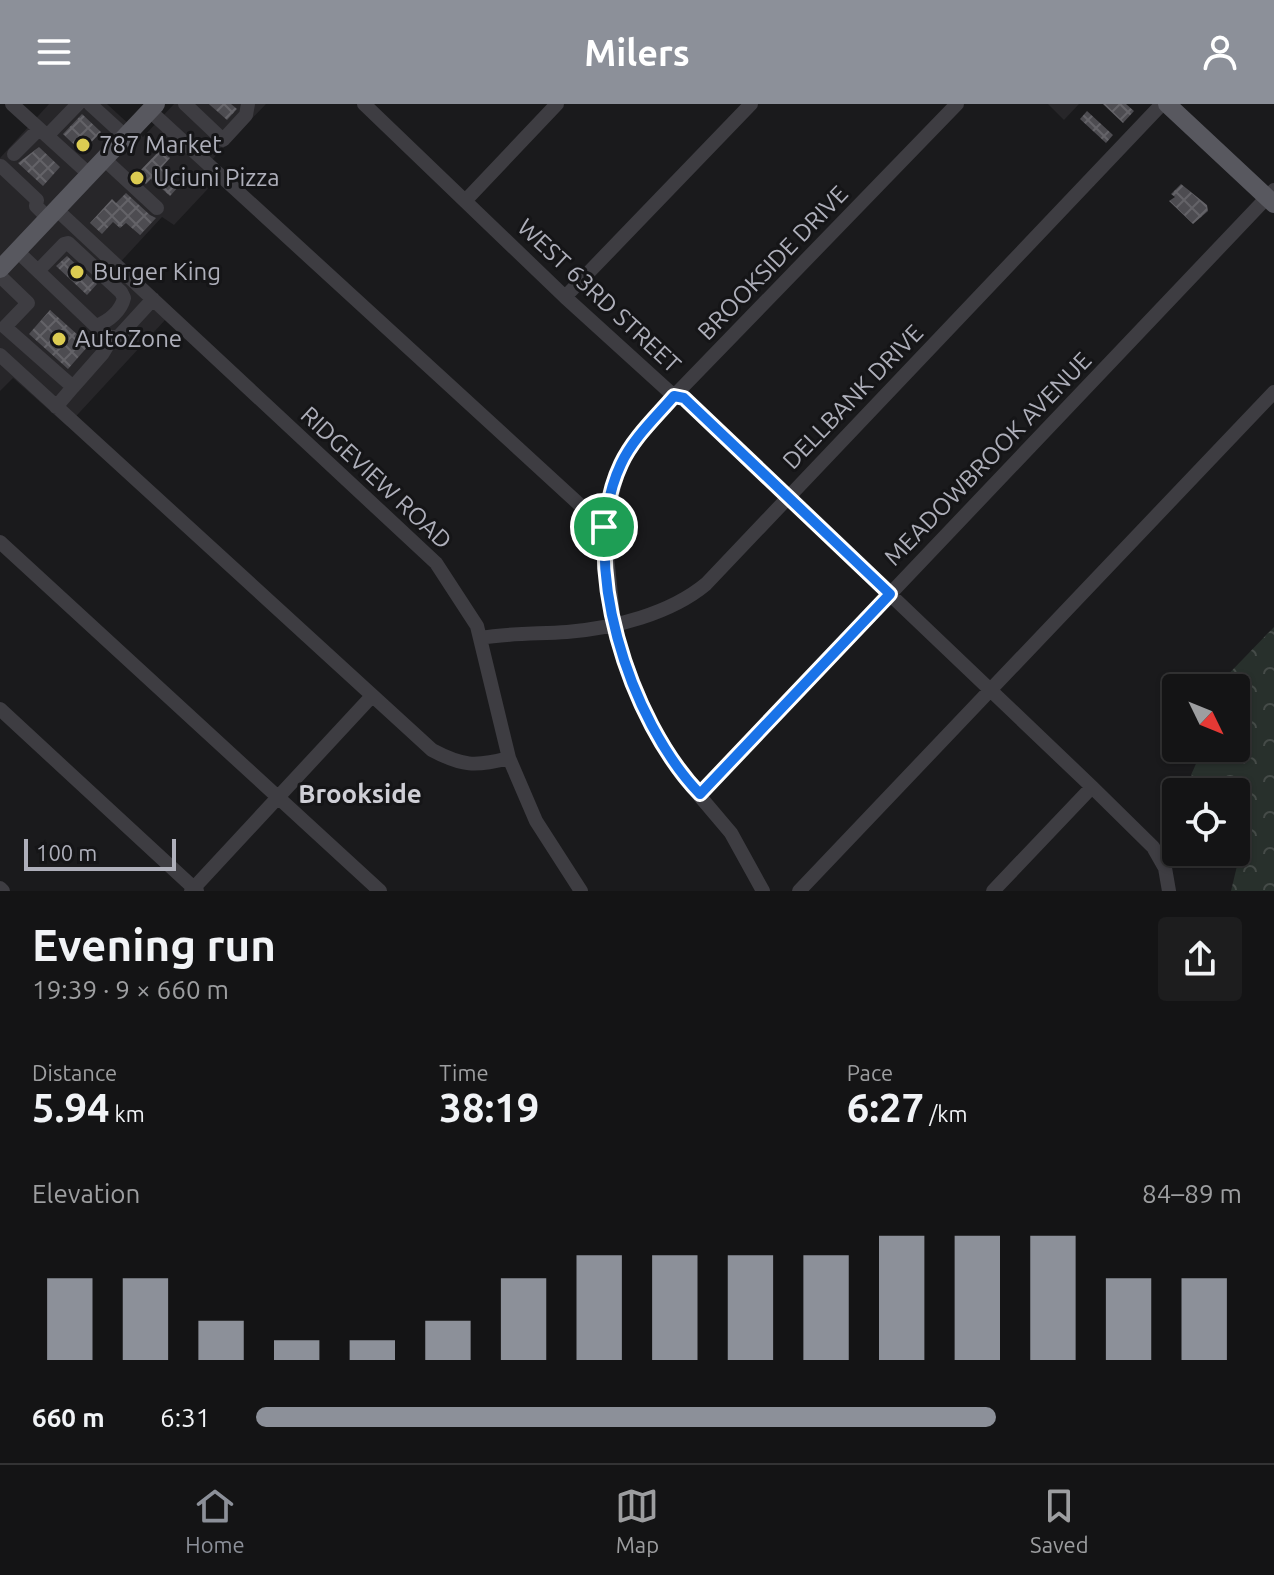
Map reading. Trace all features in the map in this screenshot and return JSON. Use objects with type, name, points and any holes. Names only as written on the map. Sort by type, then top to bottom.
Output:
[{"type":"main road","points":[[1165,104],[1272,197]]},
{"type":"main road","points":[[0,269],[153,108]]},
{"type":"street","points":[[12,104],[89,174]]},
{"type":"street","points":[[14,154],[78,104]]},
{"type":"street","points":[[90,104],[125,136]]},
{"type":"street","points":[[185,104],[223,140],[246,115],[248,104]]},
{"type":"street","name":"WEST 63RD STREET","points":[[364,104],[565,297],[674,396],[684,398],[993,690],[1153,847],[1165,868],[1169,891]]},
{"type":"street","points":[[466,200],[557,104]]},
{"type":"street","points":[[565,297],[751,104]]},
{"type":"street","name":"BROOKSIDE DRIVE","points":[[763,891],[731,833],[681,774],[634,689],[614,624],[604,527],[621,464],[637,439],[674,396],[957,104]]},
{"type":"street","name":"DELLBANK DRIVE","points":[[480,638],[531,632],[568,632],[614,624],[655,612],[690,597],[1165,104]]},
{"type":"street","points":[[153,108],[604,527]]},
{"type":"street","points":[[104,159],[157,208]]},
{"type":"street","name":"RIDGEVIEW ROAD","points":[[1,166],[37,200],[36,206],[52,214],[153,299],[420,547],[450,581],[477,626],[509,758],[536,821],[581,891]]},
{"type":"street","name":"MEADOWBROOK AVENUE","points":[[700,794],[1272,197]]},
{"type":"street","points":[[38,271],[68,243],[121,292],[124,298],[122,305],[106,322],[96,326]]},
{"type":"street","points":[[17,251],[112,338]]},
{"type":"street","points":[[0,276],[28,303],[5,327],[73,387]]},
{"type":"street","points":[[56,407],[103,353],[112,338],[120,335],[153,299]]},
{"type":"street","points":[[0,355],[432,750],[455,763],[485,764],[509,758]]},
{"type":"street","points":[[799,891],[1274,392]]},
{"type":"street","points":[[0,542],[380,891]]},
{"type":"street","points":[[0,709],[194,890],[372,696]]},
{"type":"street","points":[[993,891],[1092,787]]},
{"type":"shaded area","points":[[49,104],[107,104],[143,137],[174,104],[266,104],[205,167],[218,178],[174,225],[162,217],[114,269],[166,319],[67,426],[13,378],[0,391],[0,158]]},
{"type":"shaded area","points":[[1048,104],[1079,104],[1064,120]]},
{"type":"green space","points":[[1274,627],[1274,891],[1231,891],[1237,866],[1250,866],[1250,778],[1194,778],[1191,775],[1197,762],[1250,762],[1250,674],[1229,674]]},
{"type":"building","points":[[209,104],[231,104],[237,109],[227,120]]},
{"type":"building","points":[[1103,104],[1126,104],[1134,111],[1123,123]]},
{"type":"building","points":[[1087,111],[1113,135],[1106,143],[1080,119]]},
{"type":"building","points":[[82,114],[101,132],[82,152],[63,134]]},
{"type":"building","points":[[39,147],[60,167],[43,186],[18,163]]},
{"type":"building","points":[[160,150],[170,158],[161,168],[180,185],[170,196],[151,179],[146,184],[136,175]]},
{"type":"building","points":[[1181,184],[1207,205],[1208,211],[1193,224],[1169,201],[1175,197],[1171,194]]},
{"type":"building","points":[[126,193],[156,218],[140,235],[126,223],[120,228],[113,222],[102,234],[90,223],[112,199],[116,203]]},
{"type":"building","name":"Burger King","points":[[67,256],[97,284],[87,295],[56,266]]},
{"type":"building","name":"AutoZone","points":[[50,310],[89,345],[68,369],[29,334]]},
{"type":"place","name":"787 Market","points":[[83,145]]},
{"type":"place","name":"Uciuni Pizza","points":[[137,178]]},
{"type":"place","name":"Burger King","points":[[77,272]]},
{"type":"place","name":"AutoZone","points":[[59,339]]},
{"type":"district","name":"Brookside","points":[[360,794]]},
{"type":"route","points":[[674,396],[684,398],[890,594],[700,794],[681,774],[634,689],[614,624],[604,527],[621,464],[637,439],[674,396]]}]
